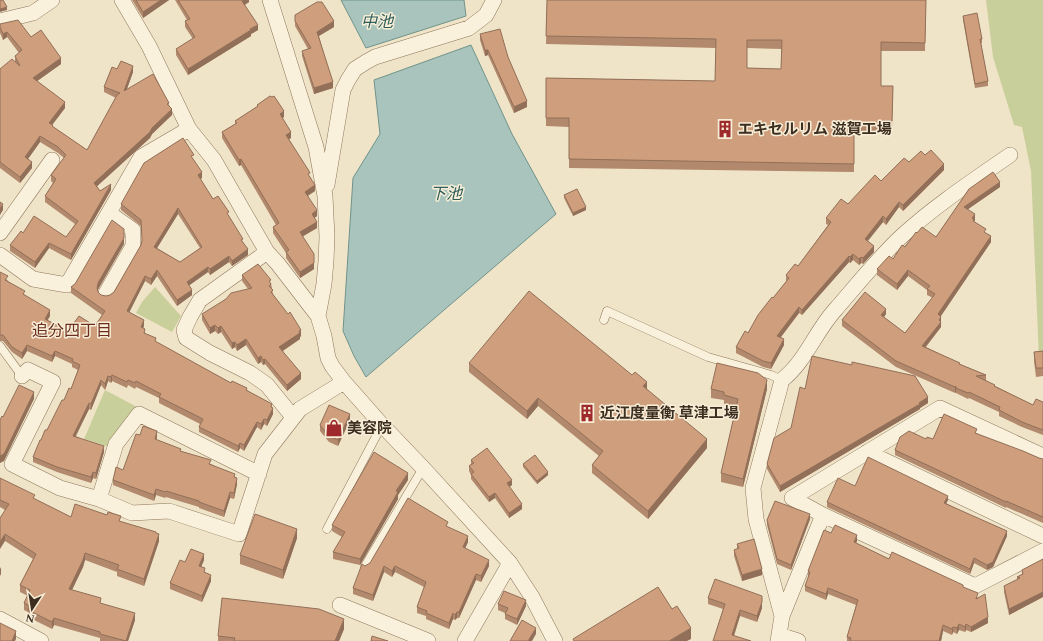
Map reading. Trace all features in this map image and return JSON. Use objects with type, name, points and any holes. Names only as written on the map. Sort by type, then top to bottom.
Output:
[{"type":"street","points":[[0,21],[33,13],[52,0]]},
{"type":"street","points":[[122,0],[149,46],[189,129],[214,160],[267,252],[318,316],[324,336],[328,358],[332,366],[382,425],[510,563],[532,597],[555,641]]},
{"type":"street","points":[[270,0],[316,147],[325,196],[327,249],[324,284],[318,316]]},
{"type":"street","points":[[325,196],[343,90],[356,69],[375,57],[469,28],[486,16],[494,0]]},
{"type":"street","points":[[0,255],[33,279],[67,285],[141,157],[189,129]]},
{"type":"street","points":[[782,616],[756,519],[753,488],[782,380],[791,373],[800,362],[829,315],[888,249],[904,234],[954,194],[1010,155]]},
{"type":"street","points":[[0,233],[52,160]]},
{"type":"street","points":[[106,293],[133,246],[133,230],[109,213]]},
{"type":"street","points":[[267,252],[200,300],[184,330],[186,338],[210,353],[250,373],[267,385],[293,417]]},
{"type":"street","points":[[22,376],[28,370],[53,382],[12,464],[60,488],[99,499],[132,513],[169,511],[239,534],[265,454],[300,409],[344,382]]},
{"type":"street","points":[[1043,456],[940,408],[792,498],[823,515],[975,586],[1043,551]]},
{"type":"street","points":[[99,499],[116,444],[139,414],[259,474]]},
{"type":"street","points":[[867,452],[1043,536]]},
{"type":"street","points":[[798,641],[779,638],[782,616],[823,515]]},
{"type":"street","points":[[465,641],[510,563]]},
{"type":"street","points":[[340,605],[428,641]]},
{"type":"street","points":[[0,619],[36,640]]},
{"type":"lane","points":[[604,320],[607,311],[708,357],[771,375],[782,380]]},
{"type":"lane","points":[[0,346],[22,376]]},
{"type":"lane","points":[[327,529],[382,425]]},
{"type":"lane","points":[[365,566],[423,468]]},
{"type":"green space","points":[[986,0],[1043,0],[1043,358],[1039,359],[1031,171],[1022,127],[1014,125],[993,57]]},
{"type":"green space","points":[[155,287],[181,316],[172,332],[136,313],[142,302]]},
{"type":"green space","points":[[105,390],[137,407],[109,447],[84,439]]},
{"type":"water","name":"中池","points":[[341,0],[464,0],[466,16],[366,48]]},
{"type":"water","name":"下池","points":[[471,45],[512,134],[556,214],[366,377],[354,356],[343,331],[353,178],[380,134],[374,80]]},
{"type":"building","points":[[0,0],[3,0],[7,7],[0,9]]},
{"type":"building","points":[[136,0],[161,0],[143,12]]},
{"type":"building","points":[[178,0],[243,0],[242,1],[258,25],[188,69],[176,49],[195,37],[185,21],[190,19]]},
{"type":"building","points":[[547,0],[926,0],[925,43],[881,42],[881,86],[893,86],[892,121],[880,121],[880,124],[854,124],[854,164],[569,159],[569,118],[546,118],[546,78],[715,81],[716,39],[546,36]],"holes":[[[747,40],[782,40],[781,69],[747,68]]]},
{"type":"building","points":[[317,2],[322,2],[334,21],[317,32],[333,82],[314,88],[302,51],[311,48],[295,21],[295,15]]},
{"type":"building","points":[[977,13],[988,81],[975,84],[963,16]]},
{"type":"building","points":[[18,20],[31,37],[41,30],[61,58],[33,78],[65,102],[49,123],[87,150],[117,95],[120,93],[104,87],[112,67],[117,69],[121,61],[133,66],[124,91],[153,74],[169,103],[167,104],[172,109],[152,128],[150,132],[94,183],[100,191],[111,184],[71,254],[49,243],[35,262],[10,245],[21,231],[23,233],[34,216],[66,237],[78,221],[45,196],[56,179],[51,175],[66,155],[58,147],[40,136],[25,157],[32,162],[20,177],[0,162],[0,69],[12,59],[20,66],[15,56],[22,50],[7,32],[3,34],[0,24]]},
{"type":"building","points":[[500,29],[508,57],[527,101],[514,107],[488,50],[485,50],[480,34]]},
{"type":"building","points":[[270,96],[274,96],[284,111],[280,114],[291,132],[286,135],[309,171],[310,173],[308,174],[315,185],[305,192],[317,210],[312,214],[317,222],[300,232],[314,254],[314,263],[300,272],[286,252],[289,250],[273,227],[279,223],[241,159],[239,160],[222,132],[237,123],[235,121]]},
{"type":"building","points":[[183,138],[194,155],[191,156],[202,172],[198,175],[213,199],[218,196],[229,212],[227,213],[243,239],[241,240],[248,249],[232,261],[229,256],[210,269],[208,267],[187,282],[192,290],[177,300],[157,270],[151,279],[145,276],[127,311],[144,320],[141,327],[145,329],[144,333],[156,338],[155,341],[231,383],[232,381],[247,388],[246,390],[272,404],[271,407],[273,408],[267,420],[264,419],[261,424],[257,422],[244,445],[240,443],[238,446],[199,427],[203,419],[159,397],[161,394],[136,381],[135,383],[128,380],[127,382],[112,375],[111,377],[108,376],[105,384],[101,380],[91,404],[89,403],[73,436],[104,446],[96,473],[93,472],[91,477],[57,467],[33,457],[45,430],[47,430],[69,388],[71,389],[80,365],[72,361],[73,359],[55,351],[52,356],[27,345],[22,353],[12,347],[3,335],[0,335],[0,272],[8,276],[5,280],[25,291],[23,294],[50,310],[45,319],[68,331],[79,316],[95,326],[105,311],[71,287],[75,284],[112,220],[124,229],[124,238],[98,283],[97,288],[101,295],[106,296],[114,292],[141,245],[141,220],[121,204],[144,163]],"holes":[[[178,208],[202,247],[180,262],[154,247]]]},
{"type":"building","points":[[931,150],[944,164],[903,205],[899,202],[886,219],[883,216],[865,239],[874,246],[863,258],[861,257],[859,259],[853,254],[850,257],[849,256],[802,310],[799,307],[777,336],[784,339],[771,363],[763,361],[736,347],[745,331],[748,333],[758,315],[789,278],[786,275],[795,264],[798,266],[831,222],[826,218],[841,199],[848,204],[875,175],[881,181],[904,158],[909,162],[921,151],[925,155]]},
{"type":"building","points":[[993,172],[1000,182],[964,207],[975,214],[972,218],[974,220],[973,221],[986,229],[984,232],[991,236],[938,314],[941,317],[939,320],[941,322],[922,346],[986,375],[976,376],[1033,405],[1036,399],[1043,402],[1043,430],[1022,422],[999,410],[1000,407],[969,392],[968,393],[956,388],[956,386],[955,387],[896,361],[842,320],[865,292],[886,309],[881,315],[905,333],[935,294],[927,289],[930,286],[908,270],[897,284],[877,269],[889,256],[893,259],[902,245],[905,247],[916,232],[917,233],[922,227],[936,237],[969,189]]},
{"type":"building","points":[[577,189],[586,207],[573,213],[564,195]]},
{"type":"building","points":[[0,202],[3,204],[0,209]]},
{"type":"building","points":[[258,264],[271,280],[269,281],[271,284],[269,286],[273,290],[271,292],[288,314],[290,312],[301,330],[299,331],[300,333],[279,347],[301,373],[287,385],[265,359],[263,360],[261,356],[258,358],[246,339],[237,345],[235,342],[232,343],[221,326],[218,328],[215,325],[210,328],[202,314],[226,299],[231,293],[252,288],[242,275]]},
{"type":"building","name":"近江度量衡 草津工場","points":[[529,291],[632,375],[635,372],[647,382],[643,386],[707,439],[648,511],[592,465],[603,451],[538,398],[527,411],[469,363]]},
{"type":"building","points":[[1043,351],[1043,368],[1036,368],[1034,352]]},
{"type":"building","points":[[812,356],[852,365],[852,362],[915,376],[928,397],[919,403],[920,404],[780,486],[767,464],[774,438],[791,428],[800,387],[805,389]]},
{"type":"building","points":[[717,363],[758,373],[767,380],[743,479],[721,473],[738,399],[724,395],[724,392],[711,389]]},
{"type":"building","points":[[19,385],[34,392],[4,454],[0,456],[0,420],[2,416],[3,417]]},
{"type":"building","name":"美容院","points":[[329,405],[350,414],[338,440],[329,436],[320,425]]},
{"type":"building","points":[[944,414],[977,429],[975,433],[1043,459],[1043,517],[1006,502],[895,450],[900,437],[909,431],[926,439],[927,437],[933,439]]},
{"type":"building","points":[[143,426],[157,431],[155,439],[181,449],[180,451],[211,460],[209,464],[235,474],[234,477],[237,478],[234,493],[230,492],[224,511],[199,501],[166,491],[156,489],[154,495],[113,480],[116,467],[123,470],[136,434],[140,435]]},
{"type":"building","points":[[487,448],[512,480],[507,483],[522,504],[509,513],[495,493],[489,497],[471,474],[474,472],[469,466],[474,463],[471,460]]},
{"type":"building","points":[[374,452],[408,473],[396,491],[398,492],[360,559],[333,552],[345,532],[332,525]]},
{"type":"building","points":[[535,455],[548,472],[537,481],[523,464]]},
{"type":"building","points":[[868,457],[948,496],[944,503],[1007,531],[993,562],[987,565],[974,558],[970,569],[827,502],[838,478],[855,486]]},
{"type":"building","points":[[0,478],[35,495],[33,498],[71,517],[75,504],[107,515],[108,512],[121,516],[119,521],[159,534],[144,579],[117,569],[119,565],[85,553],[69,589],[101,598],[100,603],[135,613],[126,641],[100,634],[100,632],[54,618],[52,622],[28,610],[30,606],[24,603],[30,590],[20,585],[36,554],[5,534],[0,542],[0,518],[9,504],[0,500]]},
{"type":"building","points":[[408,498],[448,522],[446,526],[468,536],[463,547],[489,560],[481,576],[476,574],[459,612],[455,615],[453,613],[449,623],[426,613],[427,611],[417,607],[426,582],[395,566],[392,571],[384,566],[373,595],[353,588],[362,564],[365,566],[370,563]]},
{"type":"building","points":[[775,501],[810,514],[791,565],[777,559],[767,520]]},
{"type":"building","points":[[255,514],[297,529],[283,570],[240,555]]},
{"type":"building","points":[[835,525],[857,535],[854,542],[889,559],[892,552],[978,593],[976,599],[985,594],[988,617],[971,627],[966,624],[965,627],[959,624],[957,628],[953,627],[952,629],[943,625],[939,641],[850,641],[851,638],[847,637],[858,600],[828,588],[826,594],[805,586],[810,572],[808,571],[824,530],[831,533]]},
{"type":"building","points":[[754,539],[762,569],[742,575],[734,550],[739,548],[737,544]]},
{"type":"building","points":[[191,549],[204,554],[199,566],[205,568],[204,572],[211,575],[202,596],[170,583],[180,560],[185,562]]},
{"type":"building","points":[[1043,559],[1043,592],[1009,609],[1004,586],[1020,578],[1017,577],[1023,574],[1022,570]]},
{"type":"building","points":[[715,579],[762,596],[762,602],[757,616],[740,610],[732,635],[751,641],[713,641],[725,604],[708,598]]},
{"type":"building","points":[[658,587],[672,609],[677,606],[691,628],[669,641],[574,641],[573,639]]},
{"type":"building","points":[[504,591],[526,600],[517,619],[505,614],[508,608],[498,604]]},
{"type":"building","points":[[222,598],[319,609],[344,619],[335,641],[234,641],[235,638],[218,636]]},
{"type":"building","points":[[522,620],[536,628],[528,641],[510,641]]},
{"type":"building","points":[[0,623],[16,631],[12,641],[0,641]]},
{"type":"building","points":[[372,636],[388,641],[371,641]]},
{"type":"place","name":"エキセルリム 滋賀工場","points":[[725,129]]},
{"type":"place","name":"近江度量衡 草津工場","points":[[587,413]]},
{"type":"place","name":"美容院","points":[[334,428]]},
{"type":"district","name":"追分四丁目","points":[[72,331]]}]
